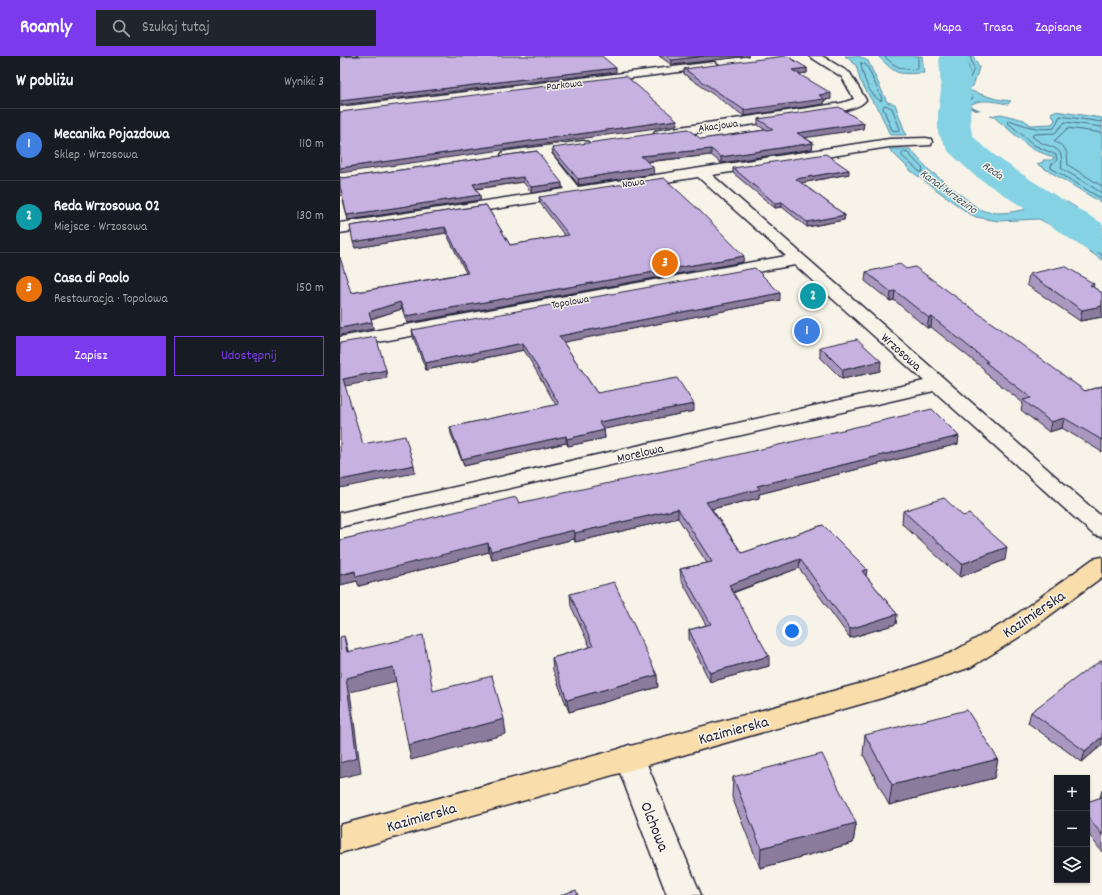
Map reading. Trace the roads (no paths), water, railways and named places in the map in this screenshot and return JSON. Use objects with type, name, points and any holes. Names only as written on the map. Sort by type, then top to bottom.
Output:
[{"type":"main road","name":"Kazimierska","points":[[340,838],[882,688],[960,660],[1018,626],[1102,565]]},
{"type":"street","points":[[340,57],[352,56]]},
{"type":"street","name":"Akacjowa","points":[[650,135],[843,107],[854,104],[860,100],[846,75],[814,56]]},
{"type":"street","name":"Parkowa","points":[[340,111],[725,64]]},
{"type":"street","name":"Nowa","points":[[340,228],[889,143],[926,142]]},
{"type":"street","points":[[494,157],[596,143]]},
{"type":"street","points":[[542,151],[574,191]]},
{"type":"street","name":"Wrzosowa","points":[[701,172],[1102,530]]},
{"type":"street","name":"Topolowa","points":[[340,343],[799,259]]},
{"type":"street","name":"Morelowa","points":[[340,520],[939,384]]},
{"type":"street","name":"Olchowa","points":[[629,757],[684,895]]},
{"type":"water","points":[[845,56],[859,56],[868,61],[887,102],[895,104],[906,135],[890,135],[878,108],[872,101],[860,80],[856,65]]},
{"type":"water","points":[[878,56],[922,56],[924,73],[908,74],[898,72]]},
{"type":"water","points":[[944,56],[973,56],[979,68],[973,86],[968,88],[968,90],[996,99],[1011,101],[1008,104],[993,101],[982,101],[968,107],[966,128],[973,144],[981,153],[1004,170],[1049,197],[1026,200],[962,156],[949,145],[944,137],[940,109],[943,92]]},
{"type":"water","points":[[1055,111],[1102,118],[1102,203],[1037,164],[1043,162],[1043,160],[1051,160],[1055,158],[1032,149],[994,117],[990,116],[1001,114],[1024,120],[1031,125],[1052,124],[1055,120],[1051,113]]},
{"type":"water","name":"Kanał Mrzezino","points":[[889,149],[910,149],[929,170],[979,209],[993,213],[1000,213],[1036,207],[1035,206],[1067,202],[1077,208],[1074,209],[1102,225],[1102,260],[1054,227],[1039,219],[998,221],[976,217],[968,213],[911,171]]},
{"type":"waterway","name":"Reda","points":[[953,56],[956,90],[954,114],[955,133],[961,145],[987,167],[1102,241]]},
{"type":"waterway","points":[[957,102],[978,110]]},
{"type":"place","name":"Casa di Paolo","points":[[665,263]]},
{"type":"place","name":"Reda Wrzosowa 02","points":[[813,296]]},
{"type":"place","name":"Mecanika Pojazdowa","points":[[807,331]]}]
